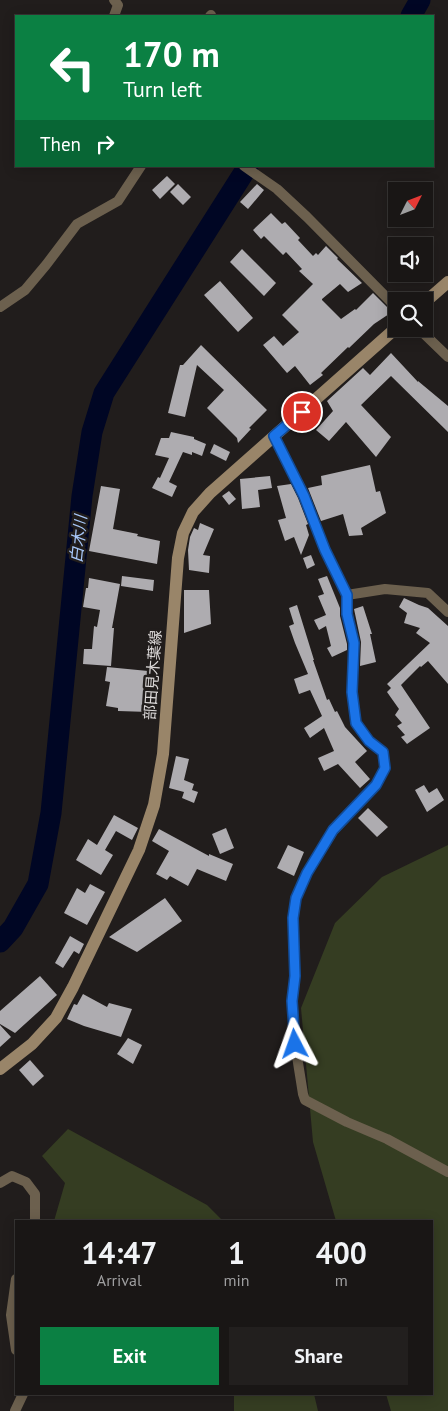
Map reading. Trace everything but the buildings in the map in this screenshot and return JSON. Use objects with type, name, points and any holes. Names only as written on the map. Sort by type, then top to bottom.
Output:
[{"type":"main road","points":[[433,295],[448,282]]},
{"type":"main road","name":"部田見木葉線","points":[[0,1069],[32,1044],[56,1018],[73,987],[139,850],[154,805],[163,754],[178,558],[183,534],[193,512],[210,493],[388,335]]},
{"type":"street","points":[[114,0],[118,5],[114,15]]},
{"type":"street","points":[[0,306],[25,290],[77,224],[118,201],[140,167]]},
{"type":"street","points":[[245,167],[277,189],[388,300]]},
{"type":"street","points":[[427,337],[448,357]]},
{"type":"street","points":[[274,436],[304,496],[325,550],[347,595],[347,614],[354,643],[352,692],[356,723],[369,741],[383,752],[385,768],[376,785],[333,830],[307,873],[296,898],[293,918],[295,976],[292,1001],[295,1044],[305,1100],[347,1122],[387,1139],[448,1172]]},
{"type":"street","points":[[347,595],[385,589],[428,593],[448,612]]},
{"type":"street","points":[[0,1183],[12,1176],[26,1182],[35,1194],[35,1220]]},
{"type":"street","points":[[15,1286],[11,1315],[15,1343]]},
{"type":"street","points":[[15,1411],[22,1395]]},
{"type":"green space","points":[[448,845],[448,1411],[391,1411],[386,1395],[433,1395],[433,1220],[336,1220],[313,1142],[301,1008],[335,923],[382,877]]},
{"type":"green space","points":[[68,1129],[207,1205],[222,1220],[54,1220],[65,1183],[42,1156]]},
{"type":"green space","points":[[234,1395],[314,1395],[318,1411],[234,1411]]},
{"type":"waterway","name":"白木川","points":[[412,15],[420,0]]},
{"type":"waterway","name":"白木川","points":[[0,942],[13,928],[38,884],[51,813],[82,496],[92,432],[104,393],[247,167]]},
{"type":"route","points":[[295,1044],[292,1001],[295,976],[293,918],[296,898],[307,873],[333,830],[376,785],[385,768],[383,752],[369,741],[356,723],[352,692],[354,643],[347,614],[347,595],[325,550],[304,496],[274,436],[302,412]]}]
